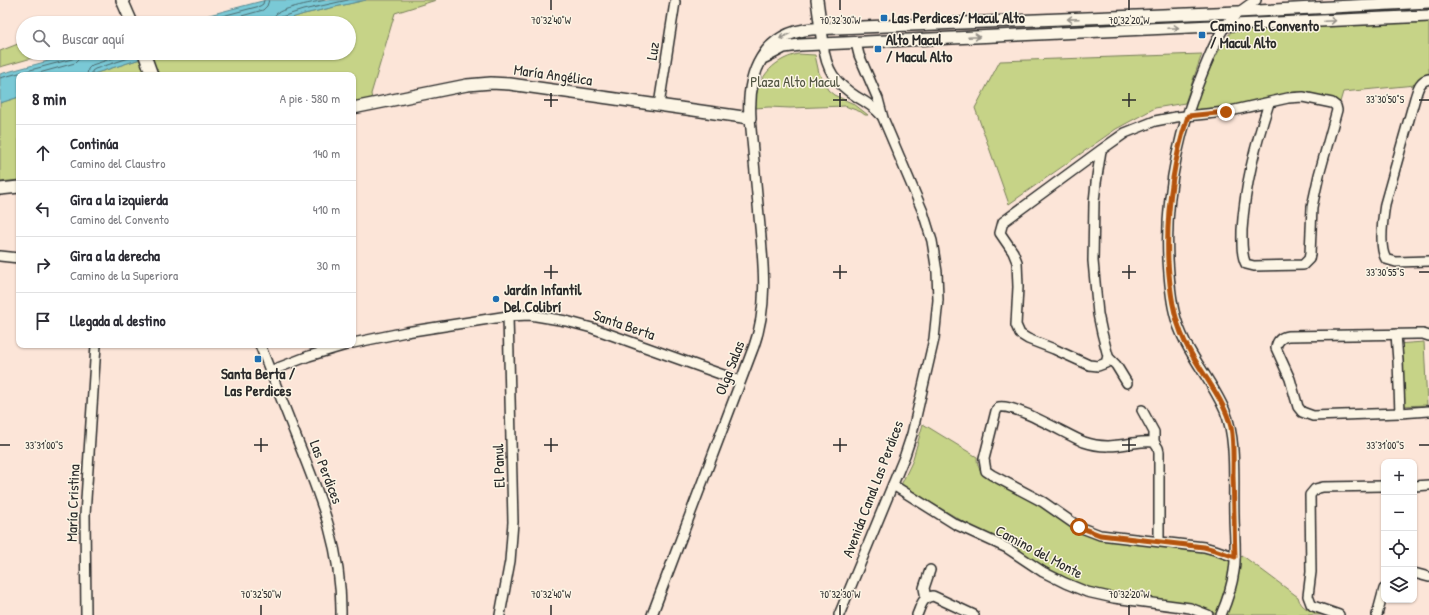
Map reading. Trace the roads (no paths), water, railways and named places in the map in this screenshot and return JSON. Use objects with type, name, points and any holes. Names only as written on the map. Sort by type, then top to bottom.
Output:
[{"type":"street","points":[[122,0],[129,16]]},
{"type":"street","name":"Avenida Canal Las Perdices","points":[[818,0],[827,64],[835,79],[849,91],[870,105],[883,118]]},
{"type":"street","points":[[1221,615],[1232,585],[1235,557],[1233,446],[1231,428],[1222,405],[1180,332],[1174,311],[1170,289],[1168,244],[1169,199],[1175,165],[1188,116],[1204,69],[1218,36],[1238,12],[1256,0]]},
{"type":"street","name":"Luz","points":[[659,105],[676,2]]},
{"type":"street","points":[[750,118],[752,84],[755,73],[761,62],[770,46],[785,35],[798,31],[1238,12],[1429,2]]},
{"type":"street","points":[[761,62],[771,53],[784,47],[800,45],[1429,16]]},
{"type":"street","name":"Avenida Canal Las Perdices","points":[[839,615],[893,485],[912,434],[936,326],[938,287],[935,256],[928,227],[883,118],[878,99],[859,55],[856,43]]},
{"type":"street","points":[[146,60],[151,72]]},
{"type":"street","points":[[1429,79],[1424,80],[1419,85],[1385,204],[1383,222],[1383,251],[1386,259],[1396,262],[1429,261]]},
{"type":"street","name":"María Angélica","points":[[356,107],[467,85],[492,83],[510,84],[750,118]]},
{"type":"street","points":[[1108,358],[1106,363],[1101,366],[1089,365],[1054,349],[1028,340],[1020,334],[1016,325],[1018,287],[1017,262],[1013,252],[1000,233],[1001,225],[1003,222],[1125,133],[1145,124],[1166,119],[1226,112],[1288,98],[1303,97],[1332,103],[1337,108],[1337,112],[1319,175],[1312,207],[1310,254],[1306,262],[1298,266],[1254,266],[1246,264],[1243,255],[1242,236],[1246,188],[1250,166],[1269,103]]},
{"type":"street","name":"Olga Salas","points":[[652,615],[757,337],[764,302],[762,245],[750,118]]},
{"type":"street","points":[[1101,150],[1093,223],[1093,261],[1098,314],[1108,358],[1116,365],[1127,383]]},
{"type":"street","points":[[0,189],[16,187]]},
{"type":"street","points":[[0,256],[16,258]]},
{"type":"street","name":"Santa Berta","points":[[356,342],[406,332],[508,316],[530,316],[578,324],[622,338],[740,382]]},
{"type":"street","name":"El Panul","points":[[500,615],[510,561],[514,522],[508,316]]},
{"type":"street","points":[[1396,334],[1399,368],[1400,413]]},
{"type":"street","points":[[1429,336],[1423,334],[1288,336],[1279,340],[1276,348],[1290,379],[1298,407],[1302,412],[1312,416],[1429,411]]},
{"type":"street","name":"María Cristina","points":[[86,615],[85,514],[96,348]]},
{"type":"street","name":"Las Perdices","points":[[261,348],[328,521],[338,565],[341,590],[341,615]]},
{"type":"street","points":[[270,371],[309,356],[336,348]]},
{"type":"street","points":[[1154,442],[1106,446],[1091,444],[1075,438],[1035,418],[1004,406],[999,407],[996,411],[984,464],[986,471],[992,476],[1044,502],[1085,530],[1100,535],[1204,547],[1235,557]]},
{"type":"street","points":[[1142,410],[1154,432],[1154,442],[1159,452],[1158,542]]},
{"type":"street","name":"Camino del Monte","points":[[893,485],[956,524],[1007,548],[1043,572],[1065,583],[1087,592],[1190,608],[1208,615]]},
{"type":"street","points":[[1417,486],[1429,485]]},
{"type":"street","points":[[1339,615],[1313,606],[1309,599],[1311,572],[1310,495],[1315,489],[1323,487],[1381,488]]},
{"type":"street","points":[[926,598],[924,588],[930,570]]},
{"type":"street","points":[[1417,574],[1429,577]]},
{"type":"street","points":[[917,615],[923,601],[930,596],[936,596],[974,615]]},
{"type":"street","points":[[1377,615],[1381,600]]},
{"type":"water","points":[[266,0],[366,0],[298,16],[205,16]]},
{"type":"water","points":[[52,60],[137,60],[99,72],[16,72],[16,98],[0,103],[0,74]]},
{"type":"place","name":"Las Perdices/ Macul Alto","points":[[884,18]]},
{"type":"place","name":"Camino El Convento / Macul Alto","points":[[1202,35]]},
{"type":"place","name":"Alto Macul / Macul Alto","points":[[878,49]]},
{"type":"place","name":"Jardín Infantil Del Colibrí","points":[[496,299]]},
{"type":"place","name":"Santa Berta / Las Perdices","points":[[258,359]]},
{"type":"park label","name":"Plaza Alto Macul","points":[[795,82]]}]
